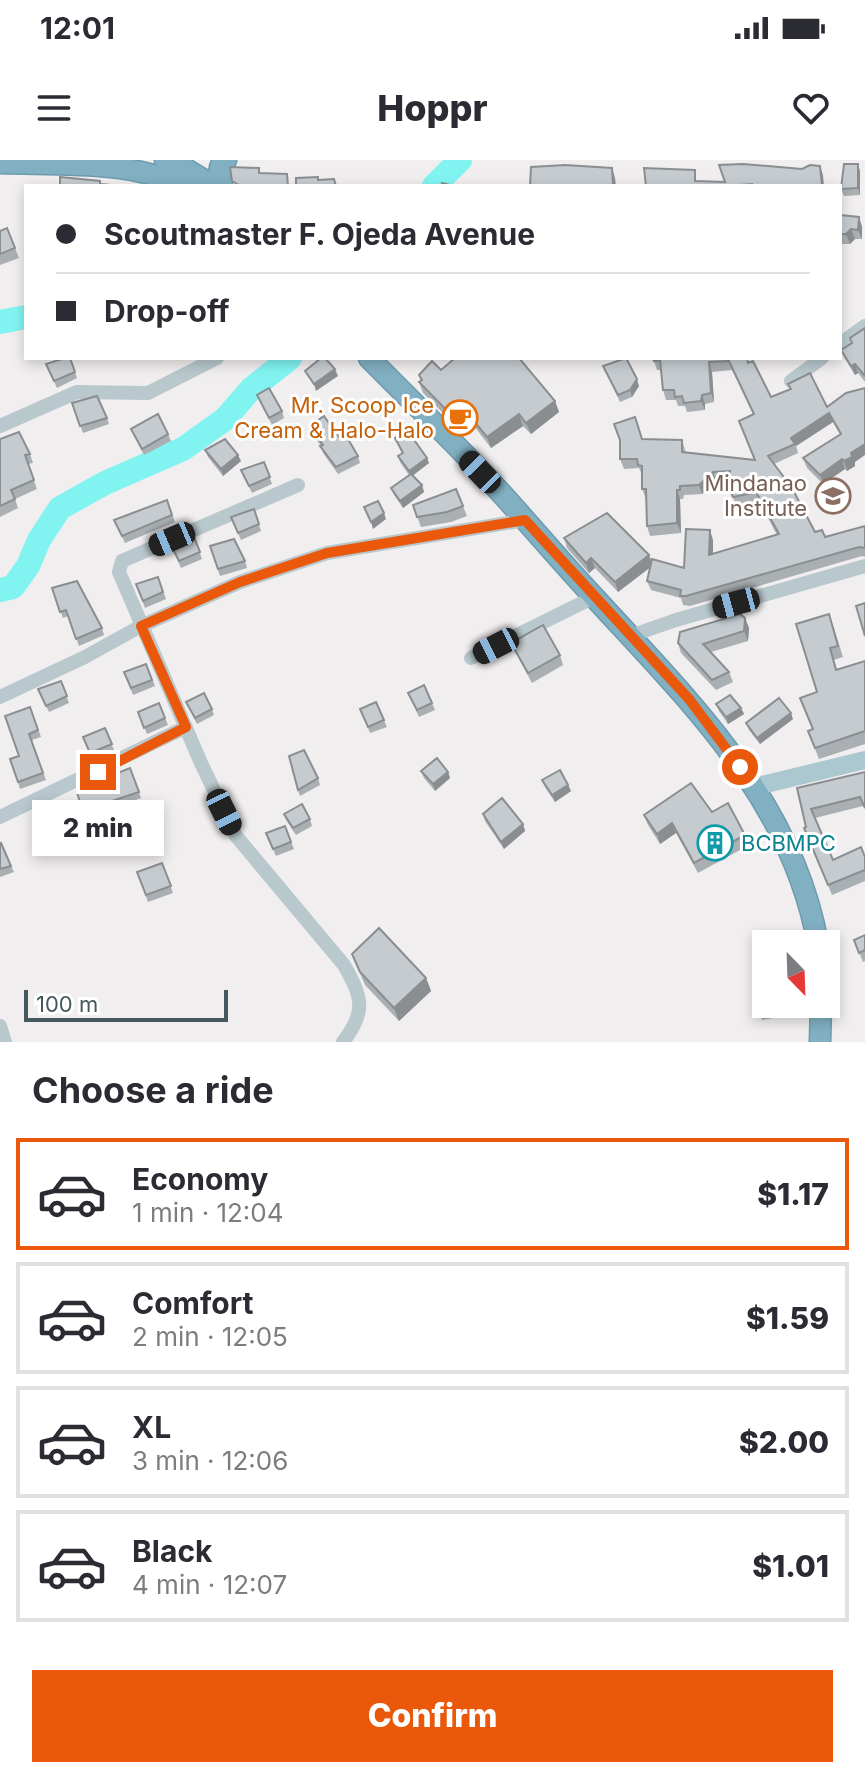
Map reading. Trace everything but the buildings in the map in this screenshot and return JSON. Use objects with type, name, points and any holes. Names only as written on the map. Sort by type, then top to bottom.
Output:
[{"type":"highway","points":[[165,160],[176,163],[211,184]]},
{"type":"highway","points":[[222,184],[219,171],[221,163],[226,160]]},
{"type":"highway","points":[[0,163],[103,166],[167,178],[180,184]]},
{"type":"highway","points":[[371,360],[525,520],[689,699],[754,787],[791,854],[816,930]]},
{"type":"highway","points":[[820,1042],[821,1018]]},
{"type":"main road","points":[[754,787],[865,760]]},
{"type":"street","points":[[842,343],[865,326]]},
{"type":"street","points":[[0,426],[77,392],[148,393],[213,360]]},
{"type":"street","points":[[791,381],[819,360]]},
{"type":"street","points":[[298,485],[122,561],[119,572],[236,836],[344,965],[356,987],[361,1008],[356,1025],[343,1042]]},
{"type":"street","points":[[0,697],[85,657],[141,626],[240,582],[327,553],[525,520]]},
{"type":"street","points":[[630,636],[865,566]]},
{"type":"street","points":[[471,658],[594,597]]},
{"type":"street","points":[[0,817],[186,727]]},
{"type":"street","points":[[0,1026],[5,1042]]},
{"type":"waterway","points":[[436,184],[460,160]]},
{"type":"waterway","points":[[0,322],[24,317]]},
{"type":"waterway","points":[[0,590],[13,587],[60,508],[105,483],[183,449],[225,419],[251,389],[287,360]]},
{"type":"place","name":"Mr. Scoop Ice Cream & Halo-Halo","points":[[460,418]]},
{"type":"place","name":"Mindanao Institute","points":[[833,496]]},
{"type":"place","name":"BCBMPC","points":[[715,843]]},
{"type":"route","points":[[98,772],[186,727],[141,626],[240,582],[327,553],[525,520],[689,699],[740,767]]}]
